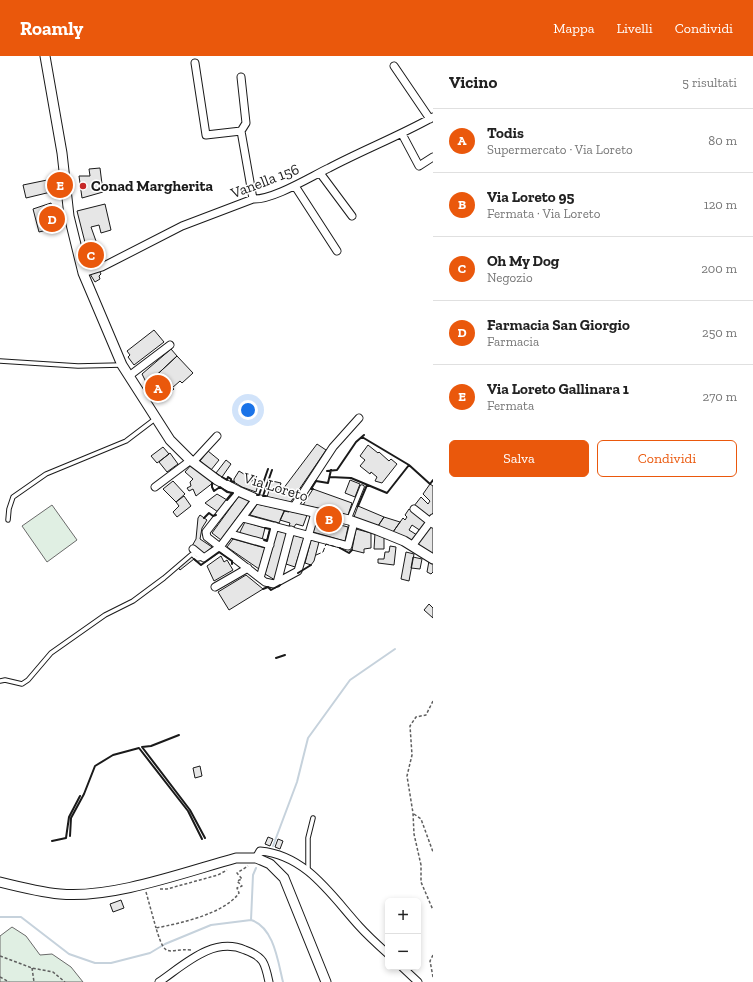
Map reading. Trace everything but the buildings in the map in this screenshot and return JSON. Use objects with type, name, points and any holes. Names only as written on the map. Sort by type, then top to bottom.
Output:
[{"type":"street","name":"Via Loreto","points":[[45,56],[62,153],[69,216],[83,273],[122,365],[170,440],[192,461],[217,480],[238,492],[293,508],[351,521],[377,530],[412,546],[433,559]]},
{"type":"street","points":[[196,64],[206,135],[241,131]]},
{"type":"street","points":[[394,66],[431,118]]},
{"type":"street","points":[[241,77],[246,123],[241,131],[253,199]]},
{"type":"street","name":"Vanella 156","points":[[83,273],[102,267],[182,226],[253,199],[261,200],[295,186],[320,172],[402,134],[431,118]]},
{"type":"street","points":[[402,134],[419,166],[433,157]]},
{"type":"street","points":[[320,172],[352,216]]},
{"type":"street","points":[[295,186],[337,250]]},
{"type":"street","points":[[129,376],[170,345]]},
{"type":"street","points":[[293,508],[333,446],[359,418]]},
{"type":"street","points":[[155,486],[192,461],[217,436]]},
{"type":"street","points":[[238,492],[206,532],[207,537],[265,582],[274,584],[298,571],[315,513]]},
{"type":"street","points":[[193,549],[204,558],[220,547],[243,518],[256,498]]},
{"type":"street","points":[[412,546],[432,521],[414,509]]},
{"type":"street","points":[[243,518],[348,546],[351,521]]},
{"type":"street","points":[[260,578],[275,526]]},
{"type":"street","points":[[277,583],[291,530]]},
{"type":"street","points":[[230,534],[270,545]]},
{"type":"street","points":[[215,587],[248,568]]},
{"type":"street","points":[[256,858],[260,851],[267,851],[296,863],[308,871],[320,880],[360,927],[385,951]]},
{"type":"street","points":[[0,882],[61,894],[90,894],[122,889],[236,858],[256,858],[270,864],[284,878],[324,981]]},
{"type":"street","points":[[159,982],[214,947],[228,945],[240,947],[262,959],[269,982]]},
{"type":"street","points":[[405,970],[418,982]]},
{"type":"lane","points":[[0,361],[78,366],[122,365]]},
{"type":"lane","points":[[8,520],[9,509],[13,497],[46,474],[126,441],[156,419]]},
{"type":"lane","points":[[351,521],[362,487]]},
{"type":"lane","points":[[0,681],[5,680],[22,684],[28,680],[51,653],[105,615],[133,601],[164,578],[192,554],[197,559],[204,558]]},
{"type":"lane","points":[[308,871],[308,844],[313,818]]},
{"type":"path","points":[[433,701],[426,716],[416,717],[410,726],[412,755],[407,776],[413,813],[414,834],[421,865],[421,882],[433,910]]},
{"type":"path","points":[[413,813],[421,819],[433,852]]},
{"type":"path","points":[[156,928],[199,917],[233,901],[239,893],[237,888],[242,886],[237,881],[242,879],[236,873],[248,866],[248,864],[242,865]]},
{"type":"path","points":[[153,888],[167,889],[218,875],[231,867]]},
{"type":"path","points":[[146,891],[157,932],[165,950],[169,953],[188,950],[196,951],[190,962]]},
{"type":"path","points":[[433,955],[430,957],[433,977]]},
{"type":"path","points":[[0,956],[32,968],[53,972],[65,982]]},
{"type":"path","points":[[32,968],[34,982]]},
{"type":"path","points":[[0,977],[9,982]]},
{"type":"green space","points":[[52,505],[77,540],[47,562],[22,526]]},
{"type":"green space","points":[[12,927],[26,936],[40,955],[52,954],[71,967],[83,982],[0,982],[0,936]]},
{"type":"waterway","points":[[273,846],[297,782],[308,738],[350,680],[395,649]]},
{"type":"waterway","points":[[251,920],[253,875],[256,868]]},
{"type":"waterway","points":[[0,917],[21,917],[69,954],[95,963],[111,963],[150,953],[165,944],[211,925],[251,920],[259,924],[270,937],[277,955],[283,982]]},
{"type":"fence","points":[[316,555],[323,552],[326,544],[340,548]]},
{"type":"wall","points":[[327,471],[337,470],[356,442],[364,435]]},
{"type":"wall","points":[[362,437],[409,465],[430,484],[433,480]]},
{"type":"wall","points":[[330,477],[351,478],[387,493],[409,465]]},
{"type":"wall","points":[[257,495],[259,495],[268,469]]},
{"type":"wall","points":[[266,496],[263,496],[272,470]]},
{"type":"wall","points":[[313,489],[311,489],[316,481],[328,483],[331,470]]},
{"type":"wall","points":[[222,477],[227,480],[228,477],[234,482]]},
{"type":"wall","points":[[212,483],[214,491],[220,487],[227,492],[233,493],[227,500]]},
{"type":"wall","points":[[358,506],[367,485]]},
{"type":"wall","points":[[204,518],[209,513],[213,516],[216,515]]},
{"type":"wall","points":[[264,540],[267,541],[270,529],[265,528]]},
{"type":"wall","points":[[340,548],[349,553],[352,550]]},
{"type":"wall","points":[[194,559],[201,565],[219,552],[232,561],[232,564]]},
{"type":"wall","points":[[298,573],[311,565]]},
{"type":"wall","points":[[263,589],[268,587],[271,590],[280,585]]},
{"type":"wall","points":[[276,658],[285,655]]},
{"type":"wall","points":[[179,735],[151,746],[142,747],[190,810],[205,838]]},
{"type":"wall","points":[[70,836],[71,818],[84,794],[95,766],[113,755],[139,748],[188,811],[202,839]]},
{"type":"wall","points":[[52,841],[66,838],[69,817],[80,796]]},
{"type":"place","name":"Via Loreto Gallinara 1","points":[[60,185]]},
{"type":"place","name":"Conad Margherita","points":[[83,186]]},
{"type":"place","name":"Farmacia San Giorgio","points":[[52,219]]},
{"type":"place","name":"Oh My Dog","points":[[91,255]]},
{"type":"place","name":"Todis","points":[[158,388]]},
{"type":"place","name":"Via Loreto 95","points":[[329,519]]}]
